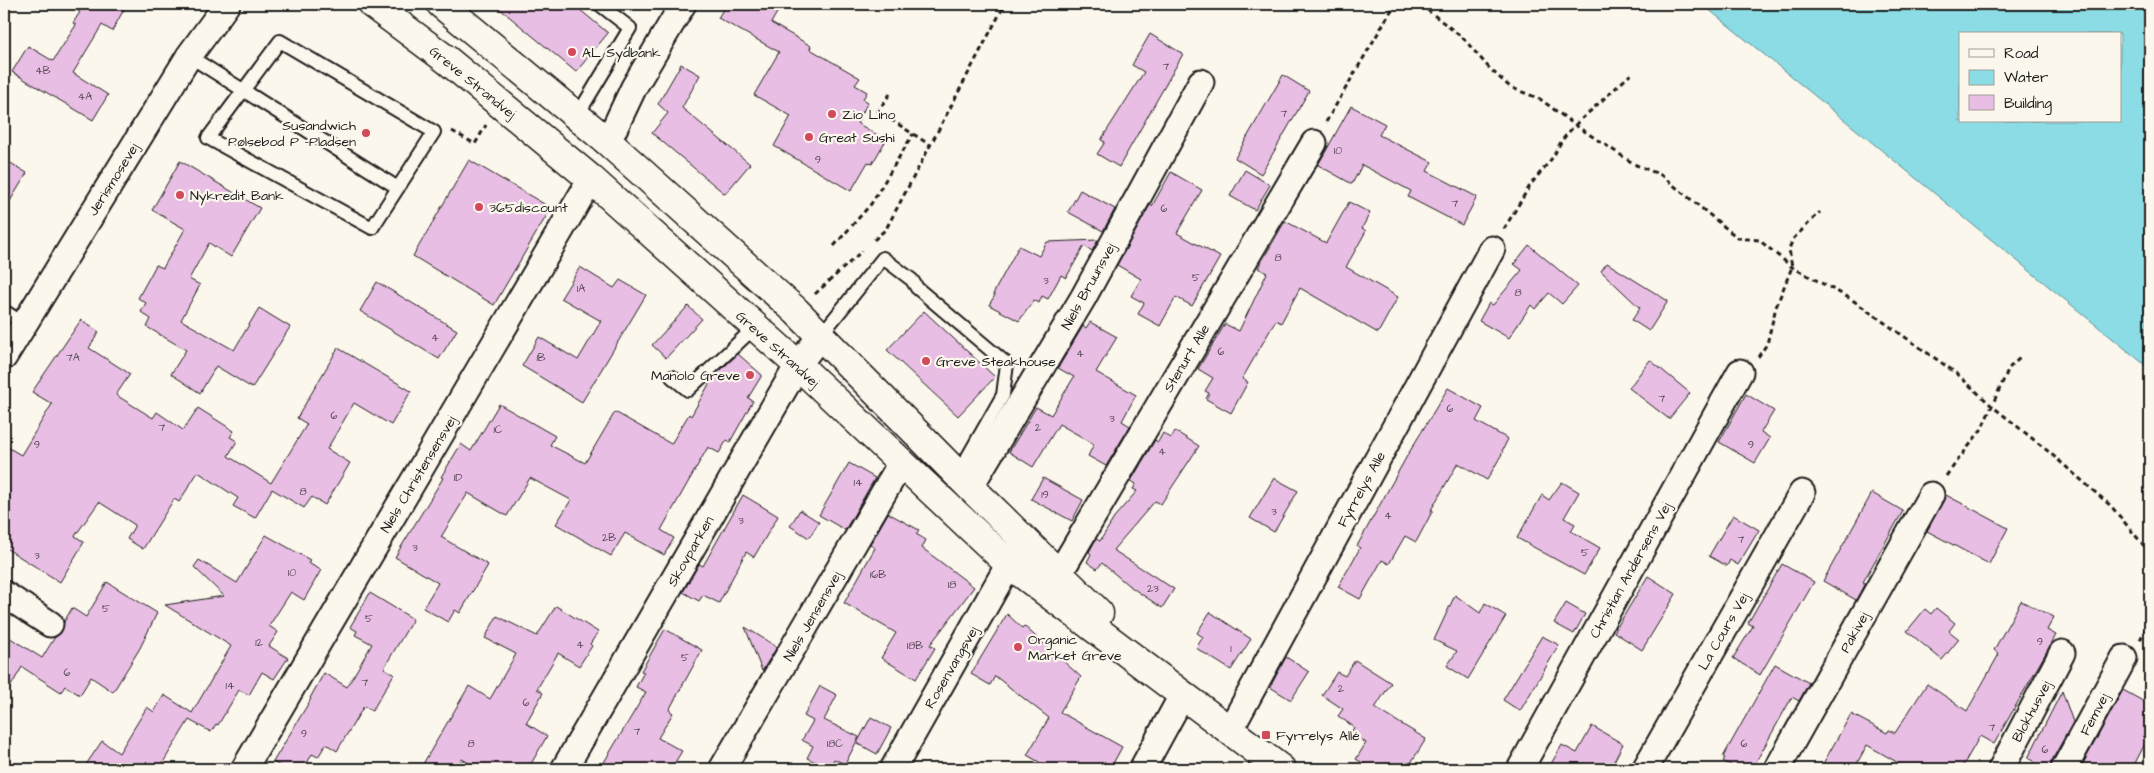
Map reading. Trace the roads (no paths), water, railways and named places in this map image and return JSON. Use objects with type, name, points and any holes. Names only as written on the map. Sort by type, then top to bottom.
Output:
[{"type":"main road","name":"Greve Strandvej","points":[[372,4],[446,60],[591,179],[798,365],[1009,564],[1230,730],[1273,767]]},
{"type":"main road","name":"Greve Strandvej","points":[[441,4],[608,142],[796,311],[964,481],[1183,694]]},
{"type":"street","name":"Jerismosevej","points":[[4,357],[14,318],[189,56],[227,4]]},
{"type":"street","points":[[608,142],[634,87],[683,4]]},
{"type":"street","name":"Niels Bruunsvej","points":[[964,481],[1083,298],[1201,82]]},
{"type":"street","name":"Stenurt Alle","points":[[1059,574],[1314,143]]},
{"type":"street","name":"Niels Christensensvej","points":[[244,769],[591,179]]},
{"type":"street","name":"Fyrrelys Alle","points":[[1230,730],[1492,249]]},
{"type":"street","name":"Skovparken","points":[[564,769],[798,365],[821,335]]},
{"type":"street","name":"Christian Andersens Vej","points":[[1520,769],[1740,372]]},
{"type":"street","name":"Niels Jensensvej","points":[[722,769],[901,463]]},
{"type":"street","name":"La Cours Vej","points":[[1645,769],[1802,494]]},
{"type":"street","name":"Pakivej","points":[[1777,769],[1931,495]]},
{"type":"street","name":"Rosenvangsvej","points":[[893,769],[1009,564]]},
{"type":"street","points":[[4,594],[50,624]]},
{"type":"street","name":"Blokhusvej","points":[[2001,769],[2062,653]]},
{"type":"street","name":"Femvej","points":[[2064,769],[2124,658]]},
{"type":"street","points":[[1142,769],[1183,694]]},
{"type":"lane","points":[[577,116],[630,28],[599,4]]},
{"type":"lane","points":[[280,41],[434,132],[372,228],[208,138],[244,91],[280,41]]},
{"type":"lane","points":[[189,56],[398,188]]},
{"type":"lane","points":[[821,335],[883,258],[912,280],[917,288],[1007,364],[1003,395],[964,481]]},
{"type":"lane","points":[[672,377],[688,390],[755,327]]},
{"type":"water","points":[[1702,4],[2150,4],[2150,369]]},
{"type":"place","name":"AL Sydbank","points":[[572,52]]},
{"type":"place","name":"Zio Lino","points":[[832,114]]},
{"type":"place","name":"Susandwich Pølsebod P -Pladsen","points":[[366,133]]},
{"type":"place","name":"Great Sushi","points":[[809,137]]},
{"type":"place","name":"Nykredit Bank","points":[[180,195]]},
{"type":"place","name":"365discount","points":[[479,207]]},
{"type":"place","name":"Greve Steakhouse","points":[[926,361]]},
{"type":"place","name":"Manolo Greve","points":[[750,375]]},
{"type":"place","name":"Organic Market Greve","points":[[1018,647]]},
{"type":"place","name":"Fyrrelys Allé","points":[[1266,735]]}]
